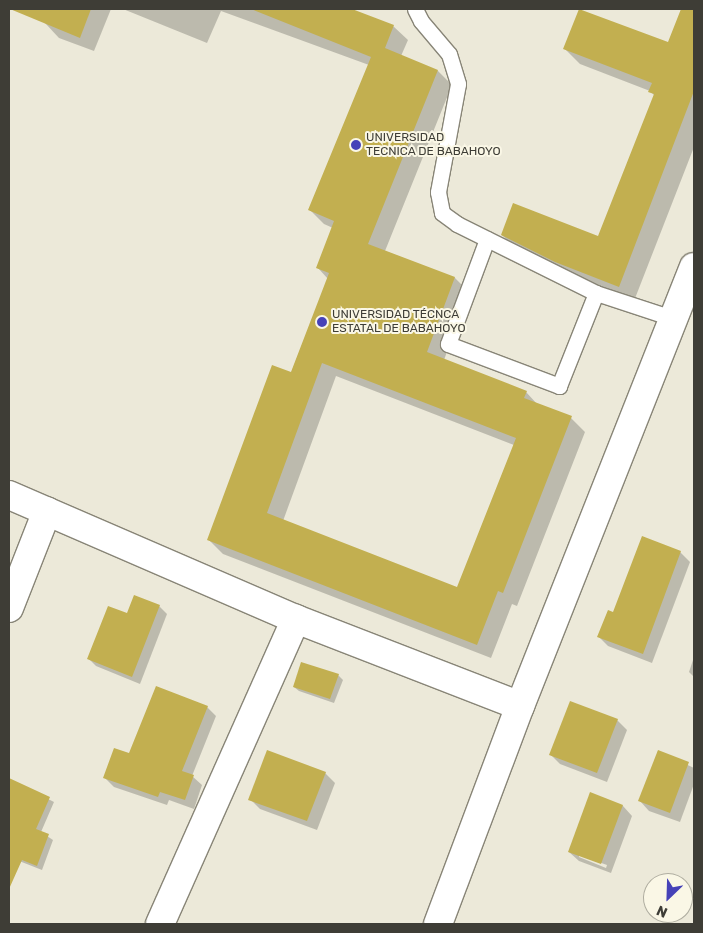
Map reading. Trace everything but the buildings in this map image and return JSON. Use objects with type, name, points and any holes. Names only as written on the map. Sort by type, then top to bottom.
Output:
[{"type":"street","points":[[438,924],[520,706],[683,309],[694,267]]},
{"type":"street","points":[[9,495],[296,619],[520,706]]},
{"type":"street","points":[[9,608],[47,512]]},
{"type":"street","points":[[160,924],[296,619]]},
{"type":"lane","points":[[415,9],[421,21],[449,54],[458,84],[438,192],[442,213],[487,239],[596,293],[683,309]]},
{"type":"lane","points":[[487,239],[448,344],[559,386],[596,293]]},
{"type":"place","name":"UNIVERSIDAD TECNICA DE BABAHOYO","points":[[356,145]]},
{"type":"place","name":"UNIVERSIDAD TÉCNCA ESTATAL DE BABAHOYO","points":[[322,322]]}]
